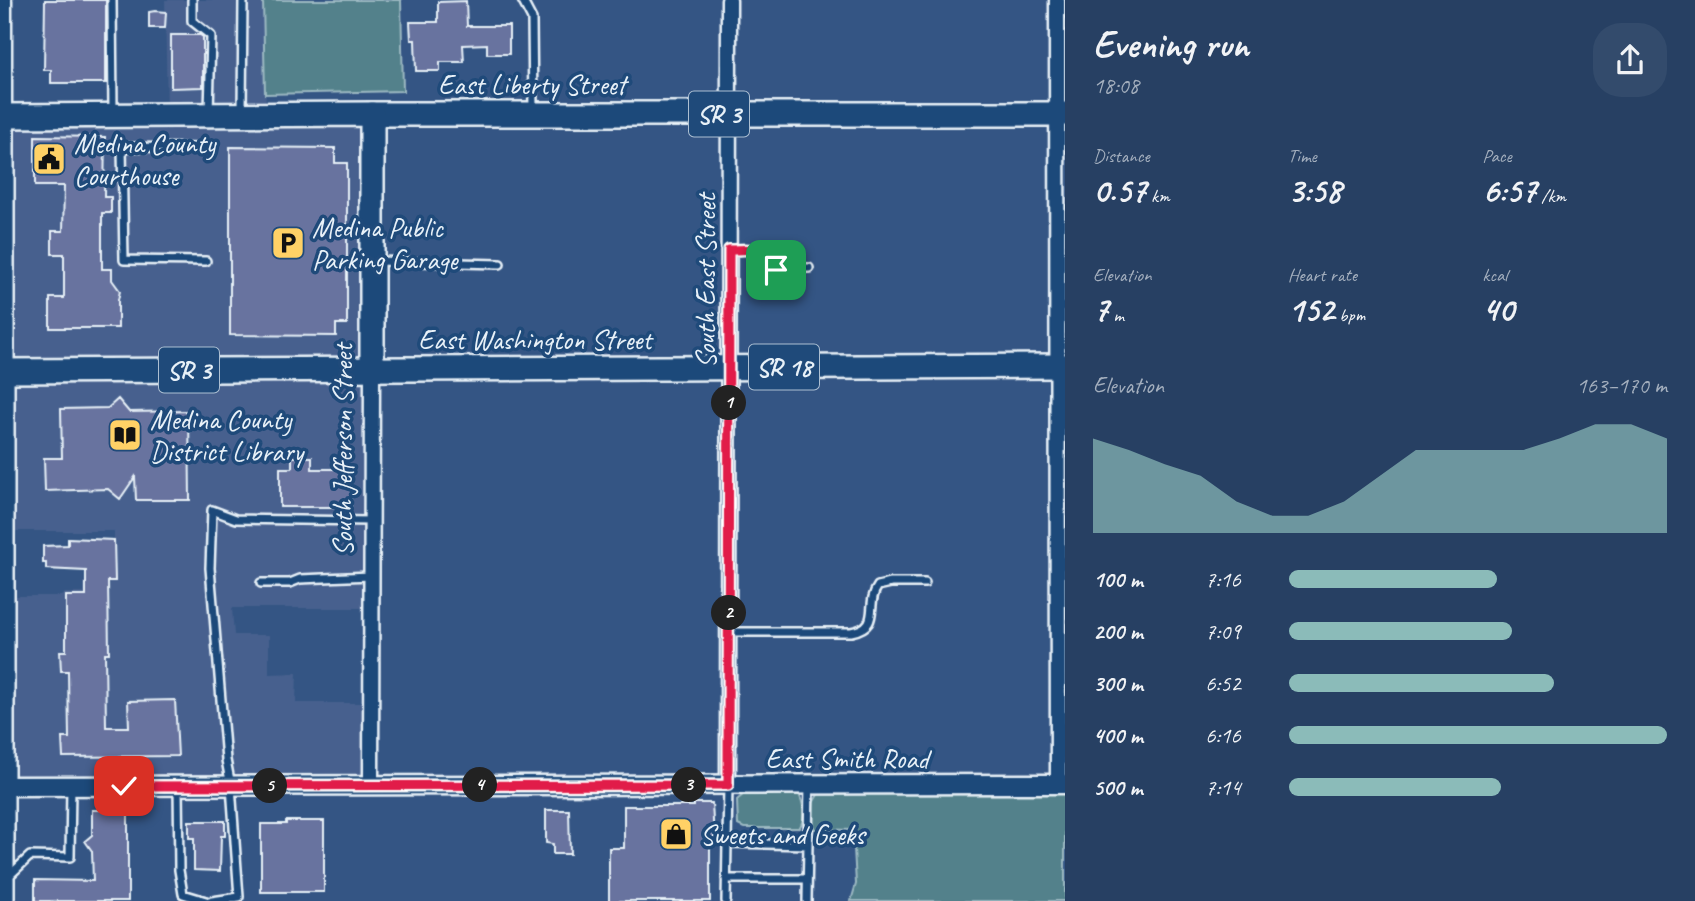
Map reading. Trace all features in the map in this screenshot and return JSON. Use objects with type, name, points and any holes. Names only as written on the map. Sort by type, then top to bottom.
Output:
[{"type":"main road","name":"South Jefferson Street","points":[[372,114],[372,369]]},
{"type":"main road","name":"East Liberty Street","points":[[2,116],[1061,114]]},
{"type":"main road","points":[[2,116],[4,901]]},
{"type":"main road","name":"East Washington Street","points":[[2,371],[1062,366]]},
{"type":"street","points":[[2,116],[4,0]]},
{"type":"street","name":"South East Street","points":[[728,785],[729,0]]},
{"type":"street","points":[[1057,0],[1061,114],[1062,784]]},
{"type":"street","name":"South Jefferson Street","points":[[371,785],[372,369]]},
{"type":"street","name":"East Smith Road","points":[[2,786],[1062,784]]},
{"type":"lane","points":[[112,0],[113,114]]},
{"type":"lane","points":[[192,0],[192,22],[211,36],[209,114]]},
{"type":"lane","points":[[242,114],[243,0]]},
{"type":"lane","points":[[522,0],[532,19],[533,114]]},
{"type":"lane","points":[[205,148],[122,147],[124,260],[206,261]]},
{"type":"lane","points":[[729,250],[755,250],[761,253],[769,268],[809,268]]},
{"type":"lane","points":[[372,261],[500,264]]},
{"type":"lane","points":[[212,901],[239,897],[210,568],[212,510],[236,519],[372,521]]},
{"type":"lane","points":[[261,583],[372,576]]},
{"type":"lane","points":[[729,632],[862,630],[870,623],[873,597],[878,586],[891,583],[925,583]]},
{"type":"lane","points":[[807,901],[809,784]]},
{"type":"lane","points":[[726,901],[728,785]]},
{"type":"lane","points":[[4,880],[30,856],[70,857],[71,786]]},
{"type":"lane","points":[[178,786],[179,870],[183,894],[206,901]]},
{"type":"lane","points":[[727,843],[808,845]]},
{"type":"lane","points":[[726,879],[807,879]]},
{"type":"shaded area","points":[[165,0],[264,0],[266,114],[372,114],[372,608],[232,608],[234,635],[269,635],[269,674],[297,673],[296,703],[371,703],[371,785],[0,786],[4,115],[167,114]],"holes":[[[5,531],[114,531],[114,581],[84,582],[84,593],[65,593],[61,596],[5,596]]]},
{"type":"green space","points":[[263,0],[401,0],[403,91],[265,94]]},
{"type":"green space","points":[[798,793],[803,810],[803,820],[799,828],[744,828],[738,825],[737,800],[744,794]]},
{"type":"green space","points":[[819,793],[1065,793],[1065,901],[851,901],[856,884],[853,830],[813,829],[813,803]]},
{"type":"building","points":[[45,0],[106,0],[106,83],[51,83],[51,70],[44,70]]},
{"type":"building","points":[[466,1],[467,26],[509,26],[509,54],[487,54],[487,44],[463,45],[464,62],[440,62],[440,71],[416,71],[415,40],[411,40],[410,22],[438,22],[438,2]]},
{"type":"building","points":[[149,12],[166,12],[165,28],[149,28]]},
{"type":"building","points":[[171,35],[203,37],[203,87],[171,88]]},
{"type":"building","points":[[35,136],[105,137],[104,197],[111,197],[111,213],[102,213],[102,269],[112,269],[112,280],[120,291],[118,328],[50,328],[50,298],[64,298],[64,254],[52,254],[52,231],[63,231],[64,186],[35,186]]},
{"type":"building","name":"Medina Public Parking Garage","points":[[230,147],[335,148],[335,163],[347,163],[347,324],[336,324],[336,336],[230,335]]},
{"type":"building","name":"Medina County District Library","points":[[118,399],[129,412],[189,411],[190,500],[136,500],[135,477],[120,499],[108,489],[45,491],[44,458],[62,458],[61,409],[108,408]]},
{"type":"building","points":[[292,457],[312,457],[312,469],[351,469],[351,507],[280,507],[280,468],[292,468]]},
{"type":"building","points":[[68,538],[114,540],[115,581],[108,581],[106,727],[129,727],[128,701],[175,700],[178,756],[63,757],[62,738],[69,738],[68,671],[61,671],[60,651],[66,651],[66,596],[86,596],[86,571],[46,569],[46,563],[43,563],[43,546],[68,545]]},
{"type":"building","points":[[694,803],[712,803],[714,838],[710,838],[710,901],[609,901],[609,848],[624,848],[624,806],[694,806]]},
{"type":"building","points":[[92,810],[128,810],[128,901],[35,901],[35,880],[93,881],[92,851],[85,841],[92,835]]},
{"type":"building","points":[[546,810],[569,810],[570,854],[553,854],[553,844],[546,843]]},
{"type":"building","points":[[189,821],[225,821],[225,836],[221,836],[220,871],[194,870],[194,838],[189,838]]},
{"type":"building","points":[[286,821],[324,821],[324,892],[261,892],[261,824],[286,824]]},
{"type":"place","name":"Medina County Courthouse","points":[[49,159]]},
{"type":"place","name":"Medina Public Parking Garage","points":[[288,243]]},
{"type":"place","name":"Medina County District Library","points":[[125,435]]},
{"type":"place","name":"Sweets and Geeks","points":[[676,834]]},
{"type":"route","points":[[124,786],[728,785],[729,250],[755,250],[761,253],[769,268],[776,270]]}]
